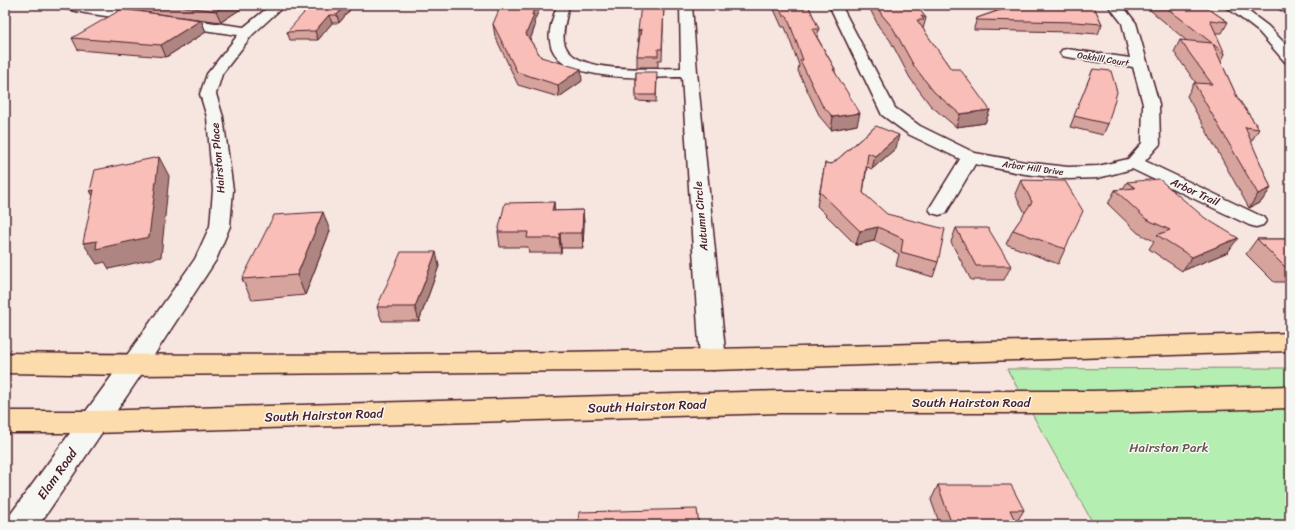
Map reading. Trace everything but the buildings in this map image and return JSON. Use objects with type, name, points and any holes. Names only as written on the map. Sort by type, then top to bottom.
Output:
[{"type":"main road","points":[[5,362],[134,365],[713,360],[1290,342]]},
{"type":"main road","name":"South Hairston Road","points":[[5,422],[94,422],[779,402],[1093,402],[1290,397]]},
{"type":"street","points":[[68,5],[85,9],[247,32]]},
{"type":"street","name":"Hairston Place","points":[[94,422],[205,260],[220,226],[223,190],[215,118],[208,94],[215,74],[247,32],[279,5]]},
{"type":"street","points":[[563,5],[557,42],[560,50],[569,60],[593,70],[622,73],[689,72]]},
{"type":"street","name":"Autumn Circle","points":[[686,5],[689,72],[713,360]]},
{"type":"street","name":"Arbor Hill Drive","points":[[835,5],[888,111],[914,130],[970,157],[1025,168],[1068,173],[1098,172],[1134,163]]},
{"type":"street","points":[[1114,5],[1120,10],[1129,23],[1138,64],[1151,104],[1151,144],[1134,163]]},
{"type":"street","points":[[1230,5],[1258,23],[1273,36],[1290,59]]},
{"type":"street","name":"Oakhill Court","points":[[1067,53],[1138,64]]},
{"type":"street","points":[[939,209],[970,157]]},
{"type":"street","name":"Arbor Trail","points":[[1134,163],[1256,221]]},
{"type":"street","name":"Elam Road","points":[[21,525],[94,422]]},
{"type":"green space","name":"Hairston Park","points":[[1290,368],[1290,525],[1094,525],[1007,369]]}]
